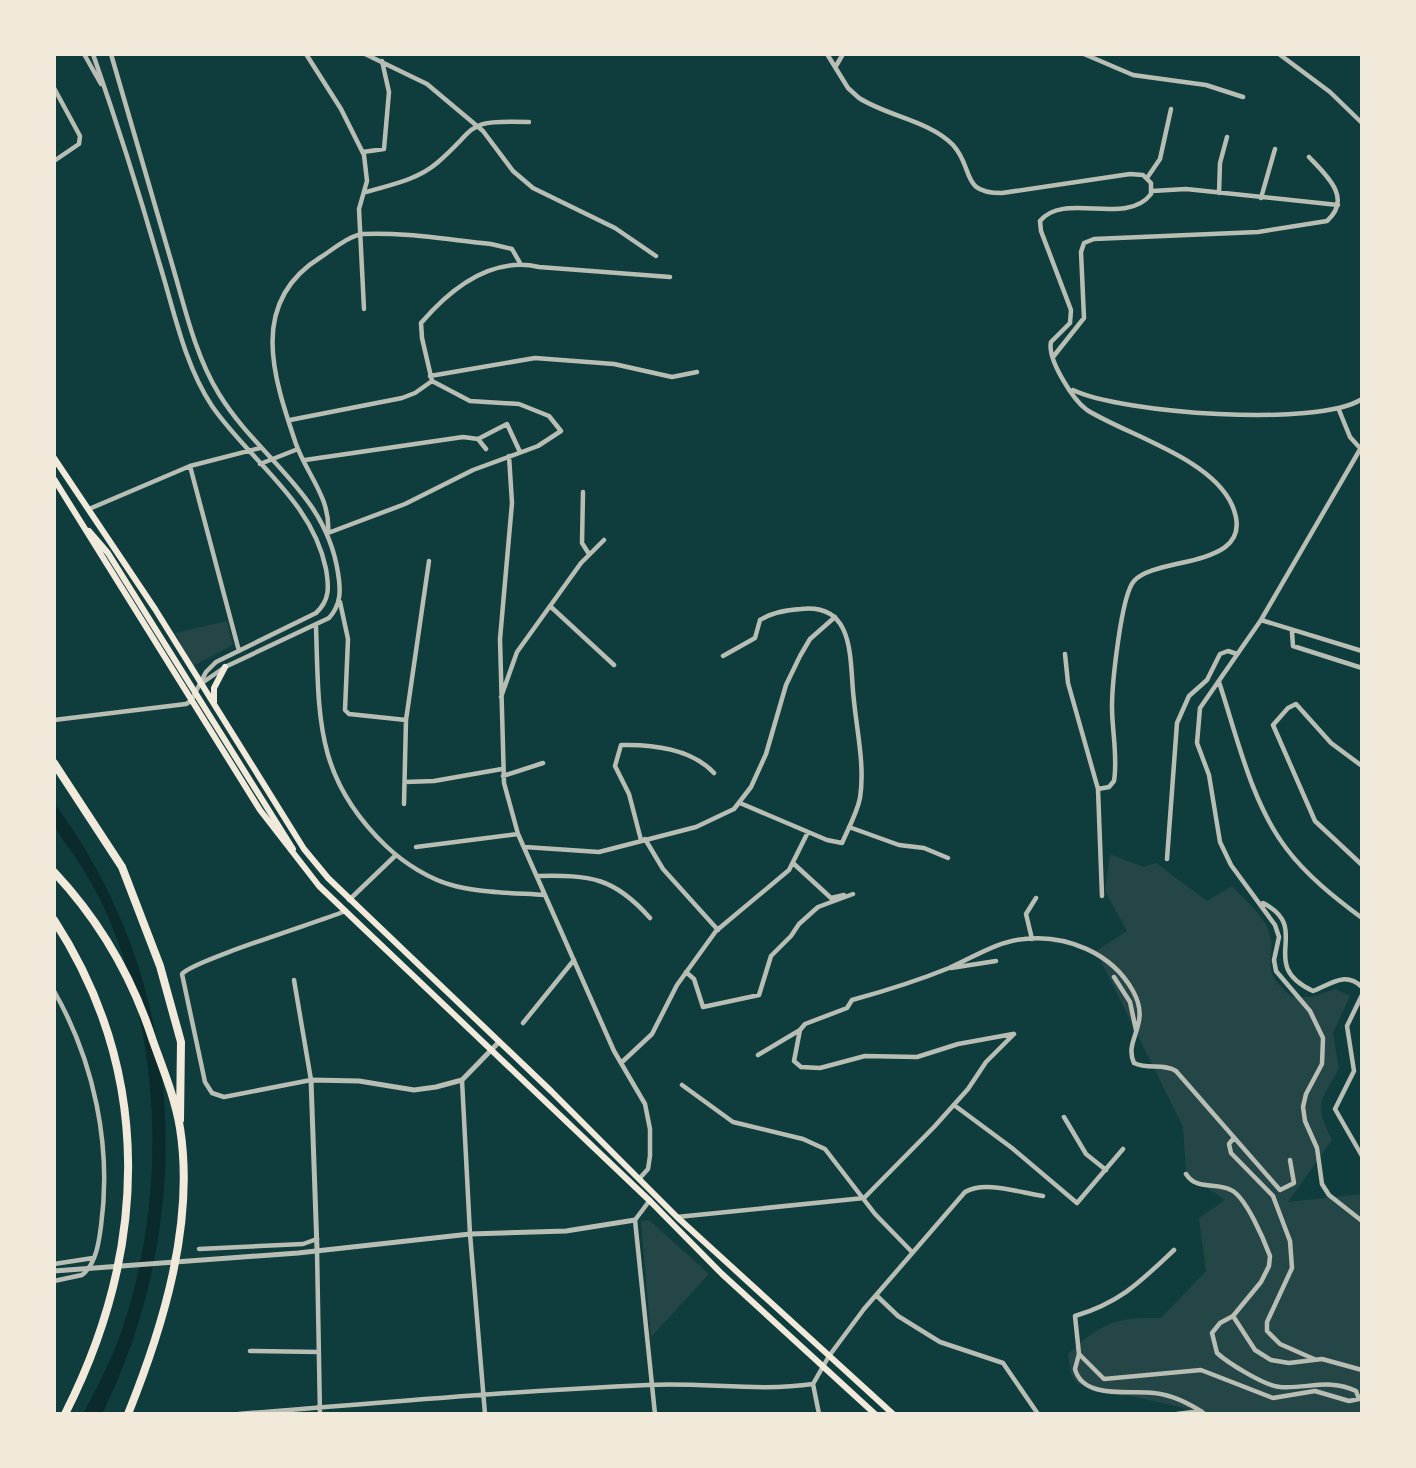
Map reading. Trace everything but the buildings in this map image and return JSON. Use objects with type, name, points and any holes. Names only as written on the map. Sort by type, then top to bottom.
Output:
[{"type":"highway","points":[[54,763],[122,867],[160,966],[181,1042],[182,1196],[173,1269],[144,1374],[128,1414]]},
{"type":"highway","points":[[54,872],[90,917],[130,981],[168,1083],[180,1126]]},
{"type":"highway","points":[[54,920],[84,969],[108,1031],[124,1102],[129,1168],[125,1234],[107,1314],[89,1364],[65,1414]]},
{"type":"main road","points":[[54,458],[89,509],[108,553]]},
{"type":"main road","points":[[54,480],[264,817],[343,912],[490,1052],[652,1198],[677,1217],[893,1414]]},
{"type":"main road","points":[[79,519],[108,553],[274,816],[303,867]]},
{"type":"main road","points":[[94,521],[125,563],[304,849]]},
{"type":"main road","points":[[214,704],[214,688],[225,667]]},
{"type":"main road","points":[[274,816],[349,900],[639,1180],[652,1198],[722,1274],[875,1414]]},
{"type":"street","points":[[84,54],[106,93]]},
{"type":"street","points":[[54,720],[174,707],[191,701],[210,667],[316,612],[327,599],[328,593],[323,554],[313,528],[295,502],[248,452],[209,401],[193,369],[93,54]]},
{"type":"street","points":[[111,54],[204,365],[219,395],[260,448],[314,508],[328,533]]},
{"type":"street","points":[[306,54],[363,152],[366,192],[360,204],[359,234],[364,309]]},
{"type":"street","points":[[365,54],[427,84],[475,125],[513,171],[533,188],[615,228],[656,256]]},
{"type":"street","points":[[827,54],[848,88],[864,101],[951,143],[974,186],[982,192],[1002,193],[1130,174],[1147,178]]},
{"type":"street","points":[[836,67],[843,54]]},
{"type":"street","points":[[1084,54],[1133,75],[1206,85],[1243,97]]},
{"type":"street","points":[[1279,54],[1330,92],[1362,123]]},
{"type":"street","points":[[363,152],[384,149],[390,92],[382,60]]},
{"type":"street","points":[[54,88],[80,136],[79,144],[54,161]]},
{"type":"street","points":[[1147,178],[1160,159],[1171,109]]},
{"type":"street","points":[[366,192],[424,172],[437,163],[475,125],[495,121],[529,122]]},
{"type":"street","points":[[1219,193],[1220,163],[1227,137]]},
{"type":"street","points":[[1261,198],[1275,149]]},
{"type":"street","points":[[1052,358],[1084,318],[1081,253],[1087,241],[1280,229],[1328,221],[1338,205],[1334,184],[1309,157]]},
{"type":"street","points":[[1147,178],[1152,191]]},
{"type":"street","points":[[1098,789],[1109,787],[1114,781],[1112,702],[1124,607],[1130,586],[1149,572],[1216,554],[1232,537],[1236,522],[1227,496],[1203,475],[1156,442],[1090,411],[1072,389],[1052,358],[1051,342],[1069,323],[1071,310],[1041,231],[1040,221],[1047,214],[1063,210],[1135,206],[1152,191],[1186,189],[1338,205]]},
{"type":"street","points":[[406,720],[349,714],[345,710],[348,639],[339,602],[338,571],[328,533],[326,508],[306,460],[298,449],[272,345],[277,305],[300,271],[359,234],[491,244],[512,249],[520,263]]},
{"type":"street","points":[[328,533],[405,504],[472,470],[538,446],[561,431],[550,416],[519,404],[470,401],[431,378],[421,323],[472,278],[520,263],[670,277]]},
{"type":"street","points":[[289,419],[402,398],[415,393],[431,378],[535,358],[614,363],[672,377],[697,372]]},
{"type":"street","points":[[1072,389],[1111,402],[1186,410],[1294,415],[1339,410],[1362,399]]},
{"type":"street","points":[[1339,410],[1350,438],[1361,447],[1261,620],[1201,704],[1197,743],[1209,775],[1223,849],[1262,903],[1278,931],[1274,960],[1276,971],[1310,1011],[1323,1038],[1322,1064],[1303,1107],[1305,1121],[1317,1148],[1322,1184],[1329,1195],[1362,1222]]},
{"type":"street","points":[[306,460],[463,437],[478,439],[507,424],[520,452]]},
{"type":"street","points":[[478,439],[486,450]]},
{"type":"street","points":[[89,509],[190,466],[260,448]]},
{"type":"street","points":[[260,464],[298,449]]},
{"type":"street","points":[[509,456],[512,503],[501,609],[500,701],[503,776],[518,834],[621,1063],[645,1104],[650,1129],[649,1169],[639,1180]]},
{"type":"street","points":[[190,466],[239,652]]},
{"type":"street","points":[[54,480],[64,474]]},
{"type":"street","points":[[583,492],[582,543],[589,554]]},
{"type":"street","points":[[500,701],[517,652],[589,554],[604,540]]},
{"type":"street","points":[[404,804],[406,720],[429,561]]},
{"type":"street","points":[[201,684],[225,667],[316,626],[335,612],[339,602]]},
{"type":"street","points":[[550,606],[614,665]]},
{"type":"street","points":[[723,656],[755,638],[760,620],[778,612],[822,608],[843,627],[848,645],[859,745],[860,798],[842,843],[808,832],[740,803]]},
{"type":"street","points":[[524,847],[592,853],[706,824],[740,803],[751,787],[769,746],[786,685],[794,667],[810,639],[835,617]]},
{"type":"street","points":[[1261,620],[1292,632],[1362,651]]},
{"type":"street","points":[[316,626],[325,753],[341,792],[357,817],[396,855],[452,886],[545,895]]},
{"type":"street","points":[[1292,632],[1293,646],[1362,668]]},
{"type":"street","points":[[1167,859],[1174,746],[1179,716],[1189,696],[1210,675],[1220,654],[1228,651],[1237,654]]},
{"type":"street","points":[[1065,654],[1068,683],[1098,789],[1102,896]]},
{"type":"street","points":[[1219,681],[1262,807],[1274,830],[1303,868],[1362,918]]},
{"type":"street","points":[[1362,766],[1331,743],[1296,704],[1288,708],[1273,725],[1315,821],[1362,865]]},
{"type":"street","points":[[714,773],[701,760],[647,744],[621,745],[615,766],[629,794],[643,839],[663,869],[718,930]]},
{"type":"street","points":[[503,776],[543,762]]},
{"type":"street","points":[[405,782],[434,781],[502,769]]},
{"type":"street","points":[[849,827],[899,845],[924,848],[948,858]]},
{"type":"street","points":[[621,1063],[652,1034],[686,972],[718,930],[782,877],[793,863],[808,832]]},
{"type":"street","points":[[416,847],[518,834]]},
{"type":"street","points":[[349,900],[396,855]]},
{"type":"street","points":[[686,972],[694,979],[704,1007],[759,995],[771,956],[799,924],[818,907],[850,895],[831,898],[793,863]]},
{"type":"street","points":[[538,876],[598,878],[631,897],[650,918]]},
{"type":"street","points":[[1032,939],[1026,914],[1036,898]]},
{"type":"street","points":[[1262,903],[1277,913],[1286,926],[1283,958],[1292,979],[1313,991],[1346,978],[1354,979],[1362,987]]},
{"type":"street","points":[[343,912],[186,970],[182,979],[184,992],[205,1082],[212,1093],[223,1097],[311,1080],[359,1082],[414,1090],[462,1080],[499,1042]]},
{"type":"street","points":[[758,1055],[800,1030],[805,1024],[847,1008],[852,1000],[947,968],[1011,942],[1032,939],[1090,949],[1117,970],[1139,1004],[1141,1020],[1132,1050],[1134,1063],[1143,1067],[1165,1066],[1176,1071],[1280,1190],[1294,1182],[1290,1160]]},
{"type":"street","points":[[523,1023],[574,960]]},
{"type":"street","points":[[947,968],[996,961]]},
{"type":"street","points":[[1114,977],[1134,1011],[1136,1034]]},
{"type":"street","points":[[294,980],[311,1080],[320,1411]]},
{"type":"street","points":[[54,991],[85,1064],[100,1119],[106,1157],[103,1213],[94,1258],[82,1275],[54,1280]]},
{"type":"street","points":[[1362,995],[1347,1026],[1354,1071],[1335,1109],[1362,1156]]},
{"type":"street","points":[[677,1217],[864,1198],[954,1105],[986,1062],[1014,1034],[958,1044],[917,1057],[865,1056],[820,1068],[807,1068],[794,1060],[800,1030]]},
{"type":"street","points":[[462,1080],[470,1234],[485,1414]]},
{"type":"street","points":[[682,1085],[733,1122],[803,1139],[825,1149],[912,1252]]},
{"type":"street","points":[[954,1105],[1012,1148],[1077,1203],[1123,1149]]},
{"type":"street","points":[[1064,1117],[1085,1152],[1106,1170]]},
{"type":"street","points":[[1233,1139],[1229,1144],[1231,1153],[1273,1196],[1292,1251],[1292,1268],[1267,1322],[1267,1331],[1280,1344],[1314,1359]]},
{"type":"street","points":[[1079,1354],[1104,1379],[1201,1370],[1273,1398],[1315,1391],[1349,1401],[1360,1401],[1356,1391],[1337,1384],[1274,1386],[1222,1358],[1213,1346],[1212,1333],[1220,1323],[1233,1317],[1261,1282],[1269,1266],[1268,1251],[1240,1196],[1227,1188],[1199,1184],[1186,1174]]},
{"type":"street","points":[[819,1414],[813,1384],[829,1356],[912,1252],[972,1187],[1043,1196]]},
{"type":"street","points":[[54,1271],[298,1253],[470,1234],[566,1231],[635,1220],[652,1198]]},
{"type":"street","points":[[635,1220],[655,1414]]},
{"type":"street","points":[[199,1249],[303,1244],[317,1239]]},
{"type":"street","points":[[1174,1250],[1133,1290],[1107,1305],[1075,1316],[1079,1354],[1075,1364],[1077,1374],[1095,1388],[1164,1395],[1203,1412]]},
{"type":"street","points":[[54,1264],[94,1258]]},
{"type":"street","points":[[876,1295],[898,1316],[940,1342],[1003,1363],[1038,1414]]},
{"type":"street","points":[[1233,1317],[1255,1350],[1271,1360],[1289,1363],[1314,1359],[1331,1360],[1362,1370]]},
{"type":"street","points":[[250,1352],[319,1352]]},
{"type":"street","points":[[239,1414],[320,1411],[483,1393],[653,1384],[739,1388],[813,1384]]},
{"type":"street","points":[[1177,1414],[1203,1412]]},
{"type":"shaded area","points":[[227,621],[233,645],[193,666],[175,633]]},
{"type":"shaded area","points":[[54,803],[98,872],[131,946],[153,1023],[164,1101],[165,1181],[154,1260],[133,1338],[102,1414],[83,1414],[119,1338],[137,1279],[151,1179],[149,1077],[142,1027],[130,978],[114,931],[92,885],[56,829]]},
{"type":"shaded area","points":[[1110,854],[1143,867],[1156,863],[1207,901],[1232,886],[1265,923],[1271,939],[1271,969],[1274,977],[1292,997],[1311,997],[1336,989],[1350,996],[1333,1033],[1339,1069],[1327,1089],[1321,1110],[1332,1140],[1288,1202],[1362,1194],[1362,1414],[1211,1414],[1078,1384],[1071,1374],[1068,1354],[1090,1335],[1120,1321],[1161,1318],[1206,1271],[1199,1218],[1225,1200],[1186,1173],[1183,1127],[1096,951],[1127,931],[1105,891]]},
{"type":"shaded area","points":[[649,1220],[709,1274],[651,1337],[641,1221]]}]
